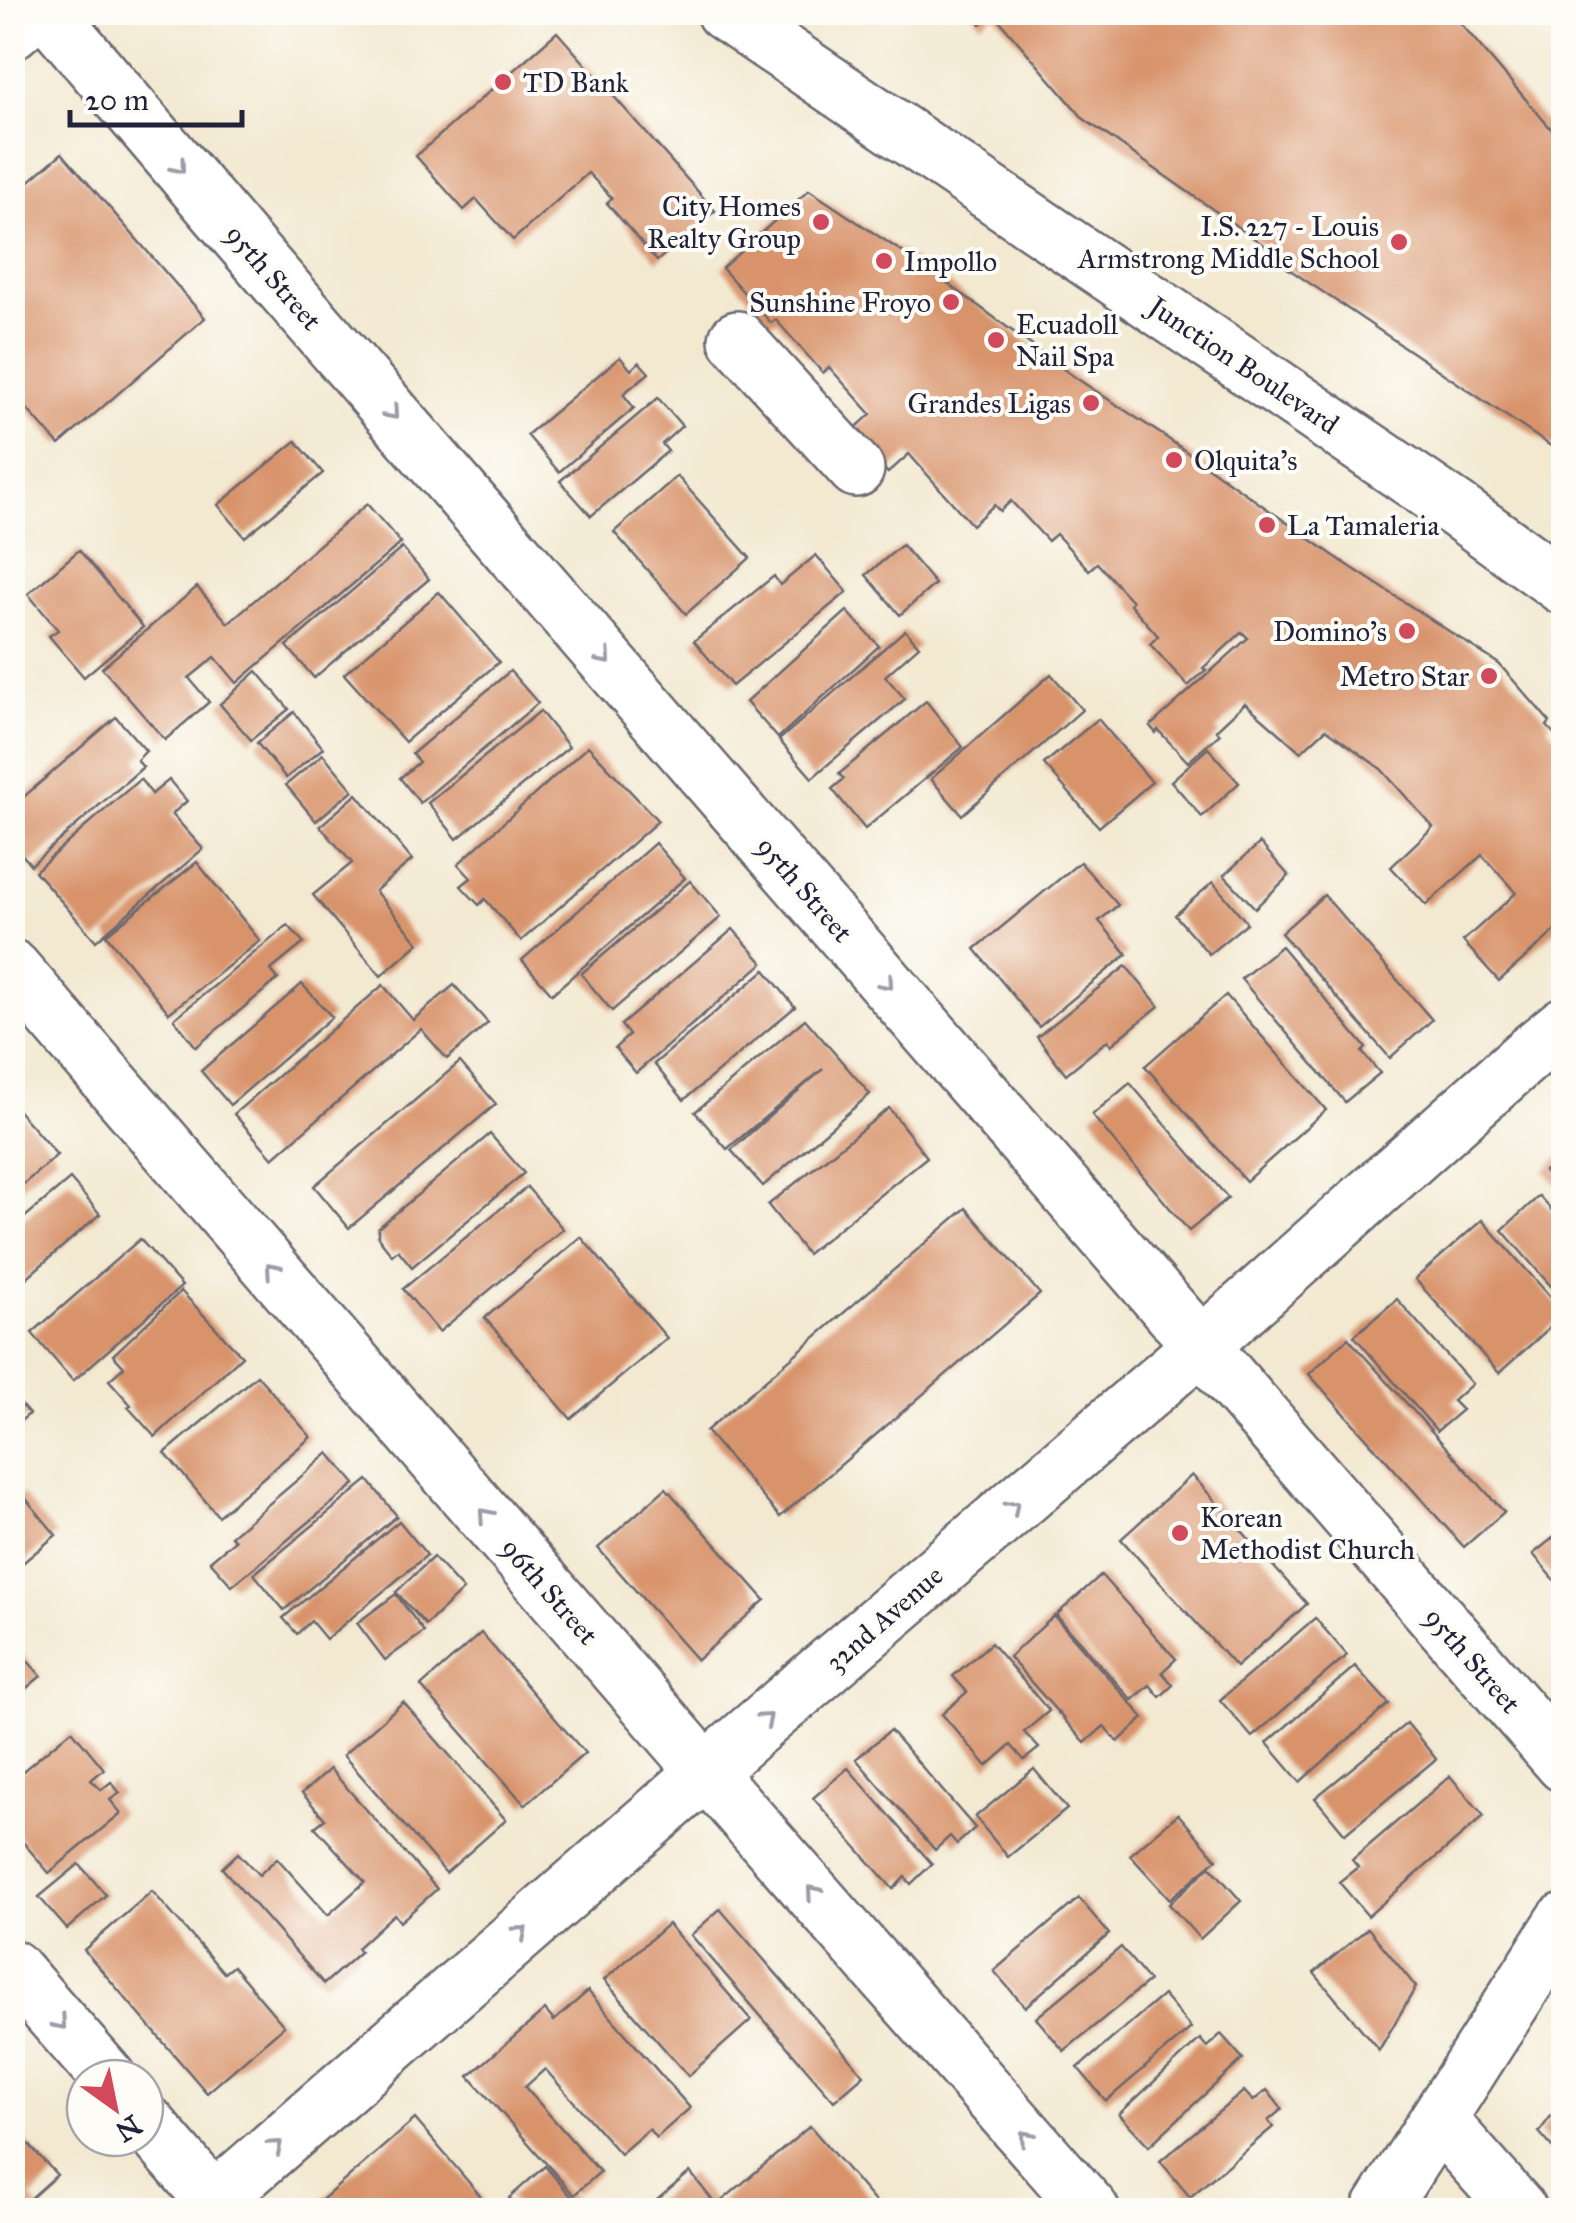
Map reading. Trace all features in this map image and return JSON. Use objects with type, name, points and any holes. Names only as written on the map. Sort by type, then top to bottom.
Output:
[{"type":"street","points":[[12,31],[34,12]]},
{"type":"street","name":"95th Street","points":[[48,12],[1564,1764]]},
{"type":"street","name":"Junction Boulevard","points":[[724,12],[1564,586]]},
{"type":"street","points":[[737,340],[856,469]]},
{"type":"street","name":"96th Street","points":[[12,968],[1090,2210]]},
{"type":"street","name":"32nd Avenue","points":[[213,2207],[1564,1025]]},
{"type":"street","points":[[1380,2210],[1564,1921]]},
{"type":"street","points":[[12,1968],[91,2058]]},
{"type":"street","points":[[1438,2119],[1519,2210]]},
{"type":"street","points":[[165,2146],[213,2207]]},
{"type":"building","name":"I.S. 227 - Louis Armstrong Middle School","points":[[972,12],[1451,12],[1564,144],[1564,455],[1265,253],[1268,248],[1084,119],[994,14],[981,24]]},
{"type":"building","points":[[557,32],[715,211],[657,261],[607,203],[612,198],[588,173],[513,240],[476,199],[464,210],[416,156]]},
{"type":"building","points":[[62,153],[205,318],[59,445],[12,392],[12,196]]},
{"type":"building","points":[[809,190],[934,273],[1073,376],[1337,558],[1499,664],[1550,722],[1547,726],[1564,744],[1564,923],[1499,981],[1463,941],[1516,893],[1482,855],[1426,905],[1391,867],[1433,827],[1381,769],[1326,729],[1301,752],[1245,703],[1216,730],[1220,734],[1188,762],[1150,726],[1248,638],[1242,632],[1188,686],[1150,644],[1158,636],[1097,563],[1089,570],[1056,534],[1048,541],[1011,501],[1000,511],[994,505],[972,525],[909,454],[888,473],[851,432],[871,414],[829,367],[823,373],[776,320],[771,323],[722,268]]},
{"type":"building","points":[[620,357],[631,370],[639,362],[649,373],[623,394],[634,408],[559,472],[527,435]]},
{"type":"building","points":[[658,398],[682,426],[662,444],[668,451],[591,516],[560,481]]},
{"type":"building","points":[[296,441],[323,473],[245,537],[218,505]]},
{"type":"building","points":[[677,476],[750,558],[686,614],[614,532]]},
{"type":"building","points":[[367,504],[401,543],[237,683],[215,657],[189,678],[209,702],[165,740],[102,668],[197,587],[228,623]]},
{"type":"building","points":[[902,545],[935,584],[900,615],[866,575]]},
{"type":"building","points":[[402,548],[429,579],[314,678],[287,646]]},
{"type":"building","points":[[79,550],[143,627],[84,677],[49,636],[58,630],[28,594]]},
{"type":"building","points":[[816,555],[847,592],[732,686],[694,641],[774,576],[780,585]]},
{"type":"building","points":[[439,592],[499,662],[405,742],[344,674]]},
{"type":"building","points":[[847,611],[879,646],[778,738],[746,702]]},
{"type":"building","points":[[905,630],[919,646],[885,676],[905,699],[812,778],[779,740]]},
{"type":"building","points":[[257,671],[289,709],[251,740],[220,704]]},
{"type":"building","points":[[510,671],[538,703],[420,803],[400,778],[419,762],[412,754]]},
{"type":"building","points":[[1051,674],[1082,710],[962,815],[931,779]]},
{"type":"building","points":[[926,701],[963,747],[865,829],[832,789],[844,779],[839,774]]},
{"type":"building","points":[[540,711],[569,747],[457,839],[428,803]]},
{"type":"building","points":[[294,712],[323,748],[286,778],[257,743]]},
{"type":"building","points":[[116,717],[146,751],[137,760],[143,767],[31,865],[12,843],[12,807]]},
{"type":"building","points":[[1098,719],[1152,782],[1099,827],[1044,764]]},
{"type":"building","points":[[588,746],[658,821],[521,941],[485,899],[479,905],[461,886],[471,878],[458,864]]},
{"type":"building","points":[[1208,748],[1239,783],[1202,817],[1171,781]]},
{"type":"building","points":[[323,754],[353,790],[316,821],[286,785]]},
{"type":"building","points":[[140,779],[152,794],[169,780],[187,801],[172,814],[203,849],[96,941],[35,871]]},
{"type":"building","points":[[357,794],[412,860],[375,891],[419,943],[381,976],[313,895],[352,863],[320,826]]},
{"type":"building","points":[[655,843],[685,878],[552,994],[522,960]]},
{"type":"building","points":[[1260,843],[1289,876],[1255,908],[1224,875]]},
{"type":"building","points":[[197,862],[260,941],[169,1013],[106,935]]},
{"type":"building","points":[[1080,862],[1118,905],[1099,921],[1127,954],[1039,1027],[975,949]]},
{"type":"building","points":[[690,881],[721,917],[612,1011],[581,974]]},
{"type":"building","points":[[1213,882],[1247,923],[1209,954],[1175,915]]},
{"type":"building","points":[[1324,895],[1432,1020],[1390,1058],[1281,933]]},
{"type":"building","points":[[288,925],[304,943],[271,970],[278,979],[196,1047],[174,1019]]},
{"type":"building","points":[[733,929],[763,963],[636,1073],[615,1048],[629,1035],[621,1025]]},
{"type":"building","points":[[1281,946],[1366,1048],[1362,1052],[1380,1073],[1345,1102],[1241,979]]},
{"type":"building","points":[[1126,966],[1159,1006],[1111,1045],[1108,1040],[1066,1074],[1037,1037]]},
{"type":"building","points":[[765,970],[795,1007],[684,1100],[654,1064]]},
{"type":"building","points":[[302,984],[332,1017],[230,1105],[201,1071]]},
{"type":"building","points":[[383,985],[413,1020],[454,985],[488,1023],[447,1059],[421,1029],[273,1158],[234,1114]]},
{"type":"building","points":[[1226,995],[1326,1110],[1246,1181],[1145,1066]]},
{"type":"building","points":[[805,1019],[870,1094],[763,1186],[731,1150],[823,1069],[727,1149],[695,1112]]},
{"type":"building","points":[[460,1062],[496,1104],[349,1228],[314,1186]]},
{"type":"building","points":[[1130,1083],[1228,1198],[1189,1231],[1092,1115]]},
{"type":"building","points":[[12,1104],[57,1155],[12,1194]]},
{"type":"building","points":[[889,1108],[927,1157],[807,1254],[768,1205]]},
{"type":"building","points":[[490,1134],[524,1173],[412,1267],[398,1250],[392,1255],[378,1237],[378,1228]]},
{"type":"building","points":[[1564,1153],[1564,1193],[1544,1171]]},
{"type":"building","points":[[70,1179],[100,1214],[23,1281],[12,1269],[12,1228]]},
{"type":"building","points":[[527,1187],[563,1229],[439,1332],[403,1289]]},
{"type":"building","points":[[1539,1196],[1564,1224],[1564,1301],[1502,1230]]},
{"type":"building","points":[[966,1208],[1040,1294],[780,1517],[706,1431]]},
{"type":"building","points":[[1482,1220],[1564,1312],[1499,1373],[1415,1279]]},
{"type":"building","points":[[581,1237],[667,1338],[571,1419],[485,1318]]},
{"type":"building","points":[[140,1239],[182,1286],[73,1381],[32,1333]]},
{"type":"building","points":[[181,1291],[242,1356],[155,1437],[109,1380],[124,1367],[113,1355]]},
{"type":"building","points":[[1397,1299],[1472,1384],[1453,1401],[1462,1410],[1437,1431],[1354,1336]]},
{"type":"building","points":[[1348,1338],[1504,1512],[1464,1547],[1309,1374]]},
{"type":"building","points":[[257,1375],[311,1437],[218,1516],[165,1453]]},
{"type":"building","points":[[12,1395],[29,1414],[12,1428]]},
{"type":"building","points":[[329,1453],[355,1484],[232,1586],[210,1561],[235,1540],[231,1536]]},
{"type":"building","points":[[1192,1475],[1307,1604],[1236,1667],[1121,1539]]},
{"type":"building","points":[[368,1480],[397,1516],[284,1610],[254,1574]]},
{"type":"building","points":[[666,1488],[765,1600],[697,1660],[598,1548]]},
{"type":"building","points":[[22,1494],[56,1535],[12,1572],[12,1503]]},
{"type":"building","points":[[399,1521],[427,1555],[326,1639],[311,1621],[297,1634],[283,1618]]},
{"type":"building","points":[[1564,1529],[1564,1591],[1533,1554]]},
{"type":"building","points":[[433,1557],[463,1590],[426,1625],[396,1592]]},
{"type":"building","points":[[1101,1575],[1176,1659],[1162,1672],[1173,1685],[1160,1697],[1150,1685],[1132,1700],[1056,1615]]},
{"type":"building","points":[[396,1594],[424,1632],[385,1660],[357,1623]]},
{"type":"building","points":[[1054,1616],[1144,1718],[1118,1742],[1104,1726],[1085,1743],[1009,1657]]},
{"type":"building","points":[[1315,1618],[1347,1655],[1252,1737],[1220,1700]]},
{"type":"building","points":[[481,1633],[585,1753],[525,1805],[421,1686]]},
{"type":"building","points":[[12,1643],[41,1676],[12,1700]]},
{"type":"building","points":[[991,1643],[1049,1711],[1024,1732],[1039,1748],[1024,1760],[1011,1745],[987,1766],[942,1714],[967,1692],[953,1676]]},
{"type":"building","points":[[1355,1666],[1389,1704],[1300,1782],[1267,1743]]},
{"type":"building","points":[[403,1702],[506,1820],[446,1873],[343,1755]]},
{"type":"building","points":[[1407,1723],[1436,1759],[1345,1834],[1315,1798]]},
{"type":"building","points":[[72,1730],[104,1769],[91,1780],[101,1790],[111,1782],[120,1793],[110,1800],[121,1813],[49,1873],[12,1829],[12,1780]]},
{"type":"building","points":[[890,1730],[975,1828],[957,1844],[950,1836],[935,1850],[856,1759]]},
{"type":"building","points":[[848,1768],[932,1864],[911,1884],[905,1877],[893,1889],[813,1798]]},
{"type":"building","points":[[330,1769],[437,1889],[400,1922],[394,1914],[324,1984],[222,1868],[238,1853],[259,1875],[277,1858],[328,1915],[365,1882],[315,1827],[325,1819],[302,1793]]},
{"type":"building","points":[[1034,1769],[1067,1809],[1008,1857],[975,1817]]},
{"type":"building","points":[[1450,1776],[1484,1816],[1368,1916],[1339,1882],[1358,1867],[1352,1860]]},
{"type":"building","points":[[1178,1814],[1217,1859],[1170,1899],[1130,1855]]},
{"type":"building","points":[[79,1864],[106,1895],[67,1929],[39,1897]]},
{"type":"building","points":[[1210,1866],[1241,1901],[1200,1939],[1169,1904]]},
{"type":"building","points":[[152,1891],[224,1973],[233,1966],[284,2026],[207,2093],[84,1950]]},
{"type":"building","points":[[1079,1898],[1109,1934],[1025,2007],[994,1971]]},
{"type":"building","points":[[720,1909],[864,2075],[834,2101],[691,1935]]},
{"type":"building","points":[[668,1924],[751,2020],[688,2076],[604,1980]]},
{"type":"building","points":[[1368,1928],[1416,1987],[1379,2050],[1314,1973]]},
{"type":"building","points":[[1121,1947],[1149,1981],[1064,2051],[1036,2018]]},
{"type":"building","points":[[588,1991],[690,2108],[656,2138],[649,2129],[620,2154],[545,2069],[525,2087],[600,2172],[574,2195],[469,2076],[545,2010],[554,2021]]},
{"type":"building","points":[[1163,1995],[1191,2028],[1106,2101],[1078,2068]]},
{"type":"building","points":[[1221,2034],[1243,2059],[1149,2146],[1119,2114],[1200,2039],[1207,2047]]},
{"type":"building","points":[[1267,2090],[1282,2109],[1268,2121],[1273,2127],[1190,2197],[1160,2161],[1244,2091],[1253,2101]]},
{"type":"building","points":[[1564,2099],[1564,2153],[1560,2156],[1539,2132]]},
{"type":"building","points":[[415,2119],[483,2199],[470,2210],[321,2210],[316,2205]]},
{"type":"building","points":[[12,2126],[57,2175],[31,2198],[39,2207],[35,2210],[12,2210]]},
{"type":"building","points":[[810,2126],[882,2210],[724,2210],[718,2204]]},
{"type":"building","points":[[545,2166],[576,2202],[566,2210],[521,2210],[509,2198]]},
{"type":"building","points":[[690,2172],[717,2206],[711,2210],[645,2210]]},
{"type":"place","name":"TD Bank","points":[[503,82]]},
{"type":"place","name":"City Homes Realty Group","points":[[821,222]]},
{"type":"place","name":"I.S. 227 - Louis Armstrong Middle School","points":[[1399,242]]},
{"type":"place","name":"Impollo","points":[[884,261]]},
{"type":"place","name":"Sunshine Froyo","points":[[951,302]]},
{"type":"place","name":"Ecuadoll Nail Spa","points":[[996,340]]},
{"type":"place","name":"Grandes Ligas","points":[[1091,403]]},
{"type":"place","name":"Olquita's","points":[[1174,460]]},
{"type":"place","name":"La Tamaleria","points":[[1267,525]]},
{"type":"place","name":"Domino's","points":[[1407,631]]},
{"type":"place","name":"Metro Star","points":[[1489,676]]},
{"type":"place","name":"Korean Methodist Church","points":[[1180,1533]]}]
